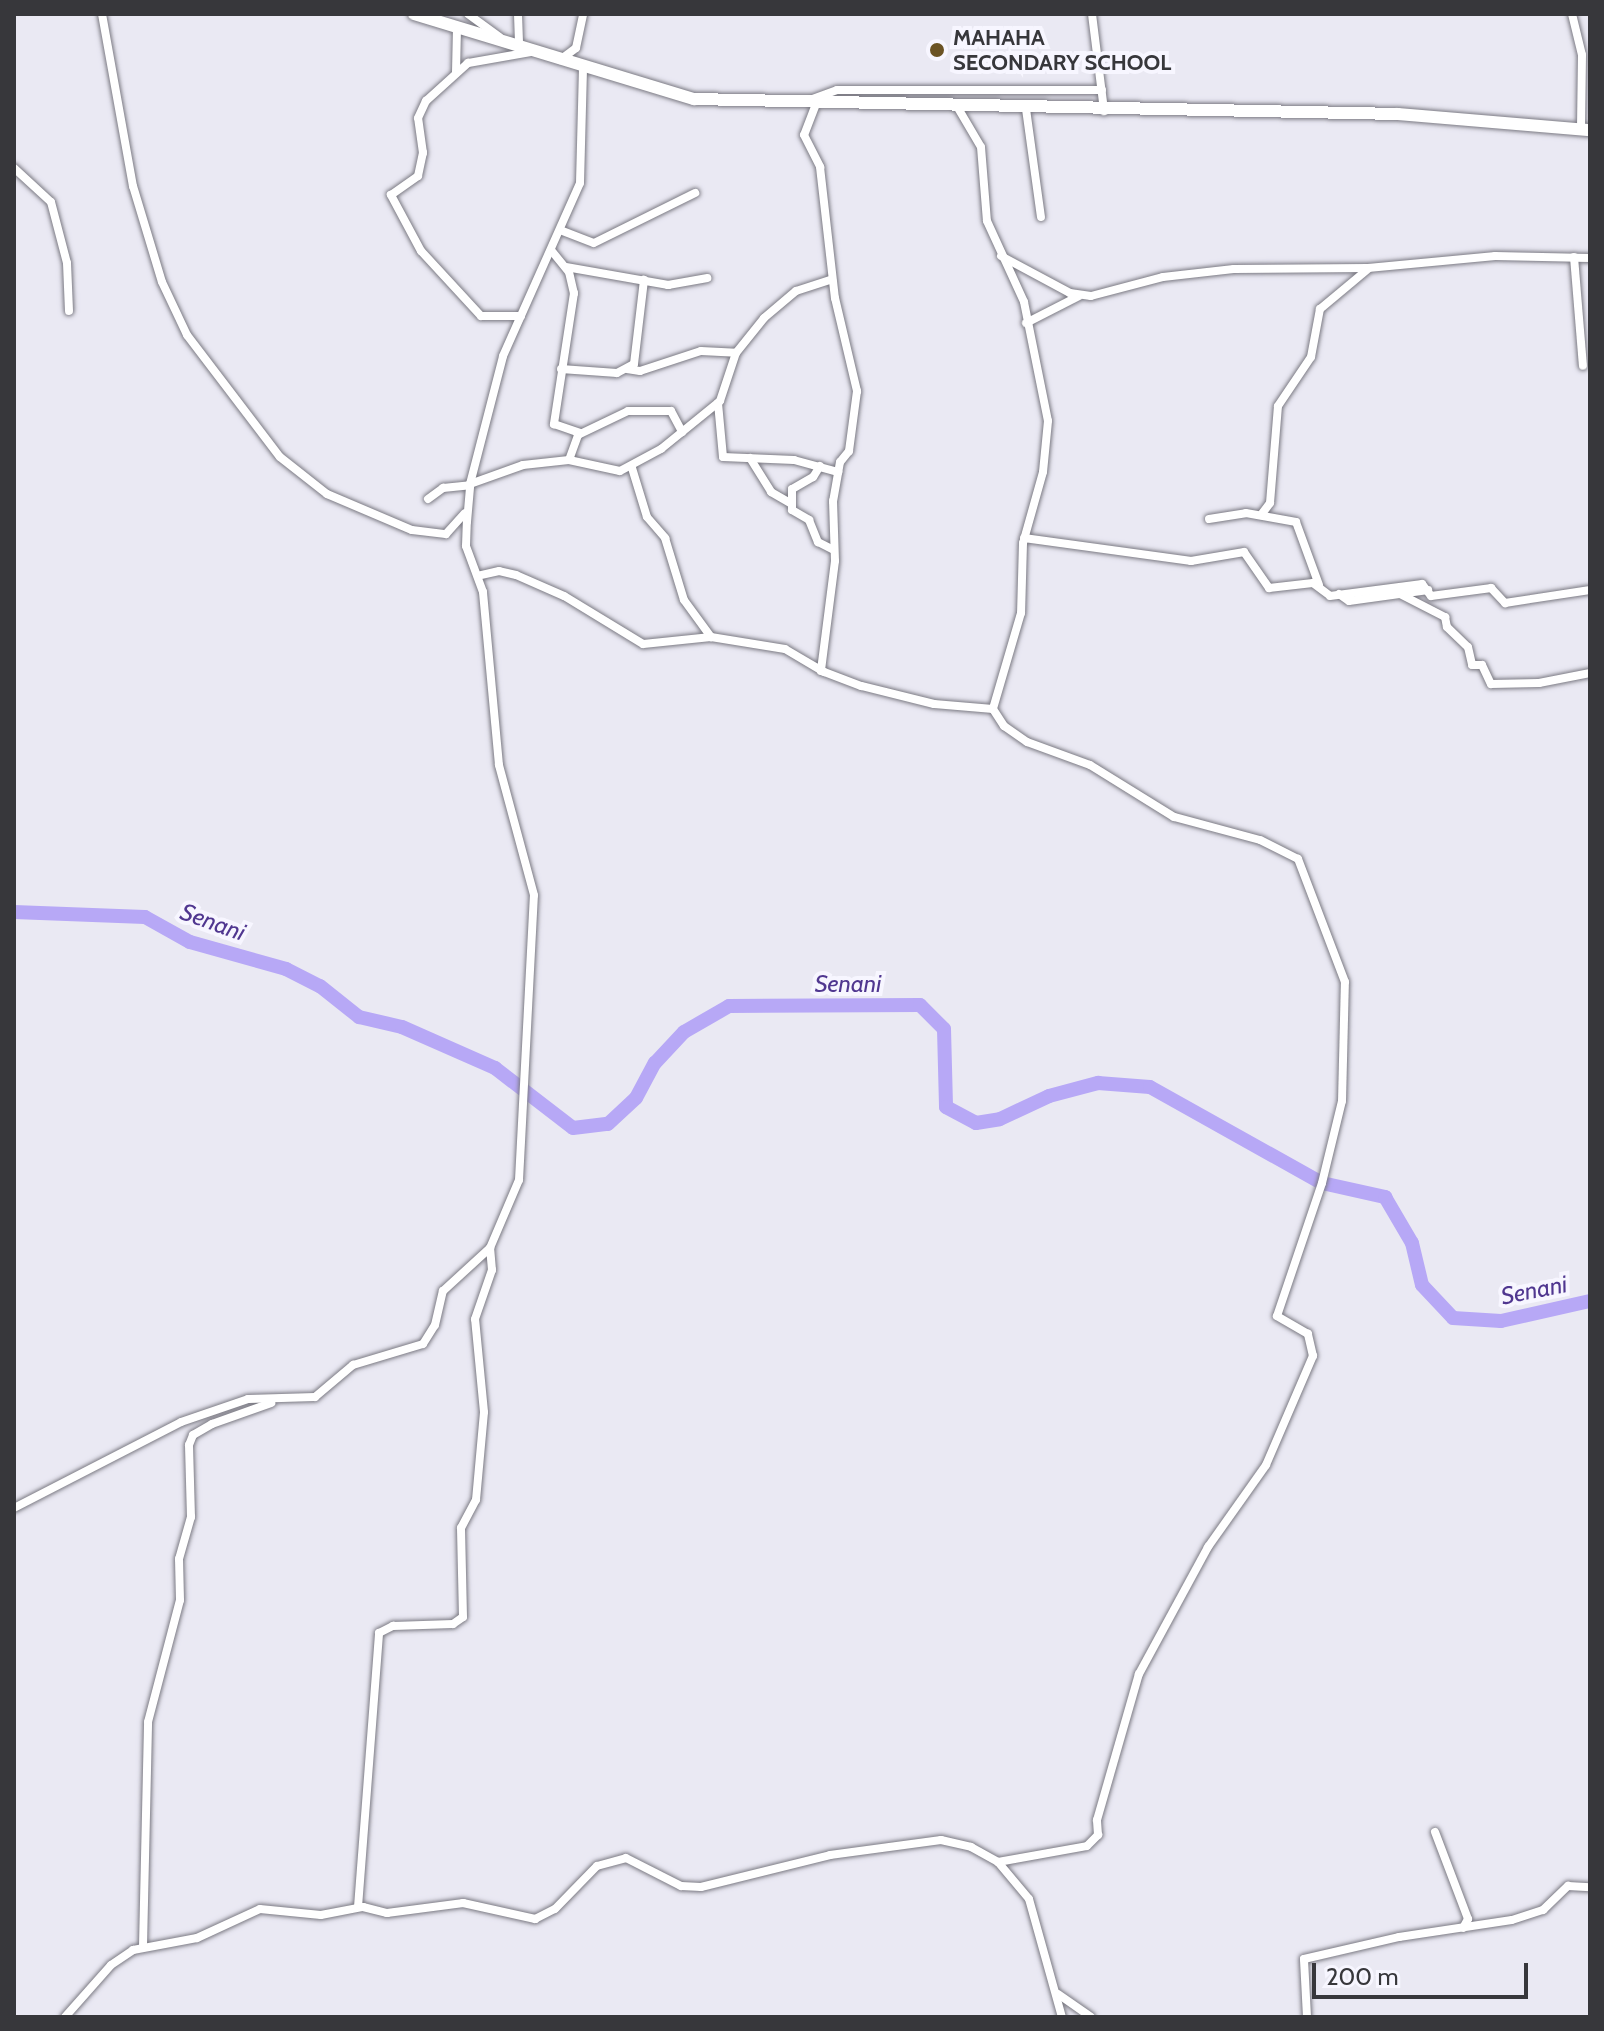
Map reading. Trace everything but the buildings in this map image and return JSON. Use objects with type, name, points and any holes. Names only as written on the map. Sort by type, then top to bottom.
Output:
[{"type":"main road","points":[[414,14],[688,99],[958,108],[1398,114],[1585,130]]},
{"type":"street","points":[[102,14],[133,186],[162,282],[187,335],[260,434],[309,482],[388,523],[446,534],[461,521],[469,503]]},
{"type":"street","points":[[468,14],[521,49]]},
{"type":"street","points":[[518,14],[521,49]]},
{"type":"street","points":[[559,60],[576,48],[583,14]]},
{"type":"street","points":[[1092,14],[1104,111]]},
{"type":"street","points":[[1572,14],[1582,55],[1585,130]]},
{"type":"street","points":[[456,73],[457,28]]},
{"type":"street","points":[[521,49],[478,59],[456,73],[420,108],[417,126],[423,153],[418,176],[391,194],[392,202],[429,260],[481,316],[521,316]]},
{"type":"street","points":[[14,1508],[181,1422],[248,1399],[315,1397],[353,1365],[423,1344],[431,1336],[448,1284],[490,1248],[519,1180],[535,929],[531,876],[499,765],[491,652],[478,576],[466,546],[470,485],[503,356],[575,202],[583,162],[583,67]]},
{"type":"street","points":[[821,671],[834,573],[832,549],[838,472],[849,451],[857,391],[832,279],[820,167],[804,135],[810,104],[837,90],[1102,90]]},
{"type":"street","points":[[958,108],[981,147],[987,221],[1024,302],[1026,323],[1045,387],[1048,421],[1043,472],[1024,538],[1021,613],[993,709]]},
{"type":"street","points":[[1026,109],[1041,217]]},
{"type":"street","points":[[14,168],[54,211],[67,263],[69,311]]},
{"type":"street","points":[[560,230],[594,243],[695,193]]},
{"type":"street","points":[[551,250],[566,267],[574,293],[555,426],[580,433],[628,411],[668,410],[682,432]]},
{"type":"street","points":[[1001,255],[1080,296]]},
{"type":"street","points":[[1026,323],[1080,296],[1108,295],[1201,271],[1275,266],[1368,268],[1495,256],[1590,258]]},
{"type":"street","points":[[1574,257],[1583,366]]},
{"type":"street","points":[[566,267],[668,285],[707,278]]},
{"type":"street","points":[[1261,515],[1270,503],[1278,406],[1311,357],[1320,309],[1368,268]]},
{"type":"street","points":[[832,279],[796,291],[764,318],[736,353],[718,403],[721,455],[820,466],[838,472]]},
{"type":"street","points":[[561,369],[617,373],[627,369],[637,359],[644,280]]},
{"type":"street","points":[[627,369],[640,371],[701,351],[736,353]]},
{"type":"street","points":[[428,499],[443,488],[470,485],[523,465],[569,460],[606,469],[632,468],[718,403]]},
{"type":"street","points":[[569,460],[580,433]]},
{"type":"street","points":[[750,458],[771,492],[792,504]]},
{"type":"street","points":[[820,466],[813,477],[792,489],[792,513],[809,520],[818,542],[832,549]]},
{"type":"street","points":[[632,468],[647,517],[663,532],[684,600],[711,637]]},
{"type":"street","points":[[1209,519],[1261,515],[1296,522],[1319,585],[1328,596],[1416,584],[1434,596],[1491,588],[1507,603],[1590,590]]},
{"type":"street","points":[[1024,538],[1191,561],[1244,552],[1269,588],[1319,585]]},
{"type":"street","points":[[478,576],[499,571],[516,575],[564,596],[643,644],[711,637],[785,649],[821,671],[903,698],[993,709],[1019,737],[1090,765],[1174,817],[1260,840],[1298,859],[1341,964],[1346,1069],[1322,1183],[1277,1316],[1313,1343],[1302,1392],[1266,1465],[1208,1547],[1139,1674],[1095,1841],[998,1862]]},
{"type":"street","points":[[1339,594],[1349,601],[1428,590]]},
{"type":"street","points":[[1400,594],[1445,617],[1447,627],[1468,647],[1472,665],[1482,665],[1491,684],[1539,683],[1590,673]]},
{"type":"street","points":[[358,1907],[379,1633],[387,1626],[453,1624],[463,1617],[461,1528],[476,1500],[484,1412],[475,1319],[492,1270],[490,1248]]},
{"type":"street","points":[[143,1946],[148,1722],[180,1600],[179,1559],[191,1517],[189,1445],[198,1431],[233,1414],[288,1400]]},
{"type":"street","points":[[1435,1832],[1468,1919],[1462,1928]]},
{"type":"street","points":[[65,2017],[111,1965],[143,1946],[197,1938],[260,1909],[321,1915],[358,1907],[387,1913],[463,1903],[535,1919],[555,1909],[597,1866],[626,1858],[687,1887],[749,1878],[830,1855],[941,1840],[971,1847],[998,1862],[1029,1899],[1062,2017]]},
{"type":"street","points":[[1307,2017],[1304,1959],[1399,1937],[1534,1914],[1568,1886],[1590,1887]]},
{"type":"street","points":[[1058,1994],[1091,2017]]},
{"type":"waterway","name":"Senani","points":[[14,912],[145,917],[190,942],[286,969],[320,986],[359,1017],[402,1027],[495,1068],[573,1128],[608,1124],[636,1098],[655,1063],[684,1032],[729,1006],[920,1005],[944,1029],[946,1107],[976,1123],[1000,1119],[1049,1096],[1098,1083],[1150,1087],[1322,1183],[1385,1197],[1412,1243],[1422,1285],[1453,1318],[1501,1321],[1590,1301]]},
{"type":"place","name":"MAHAHA SECONDARY SCHOOL","points":[[937,50]]}]
